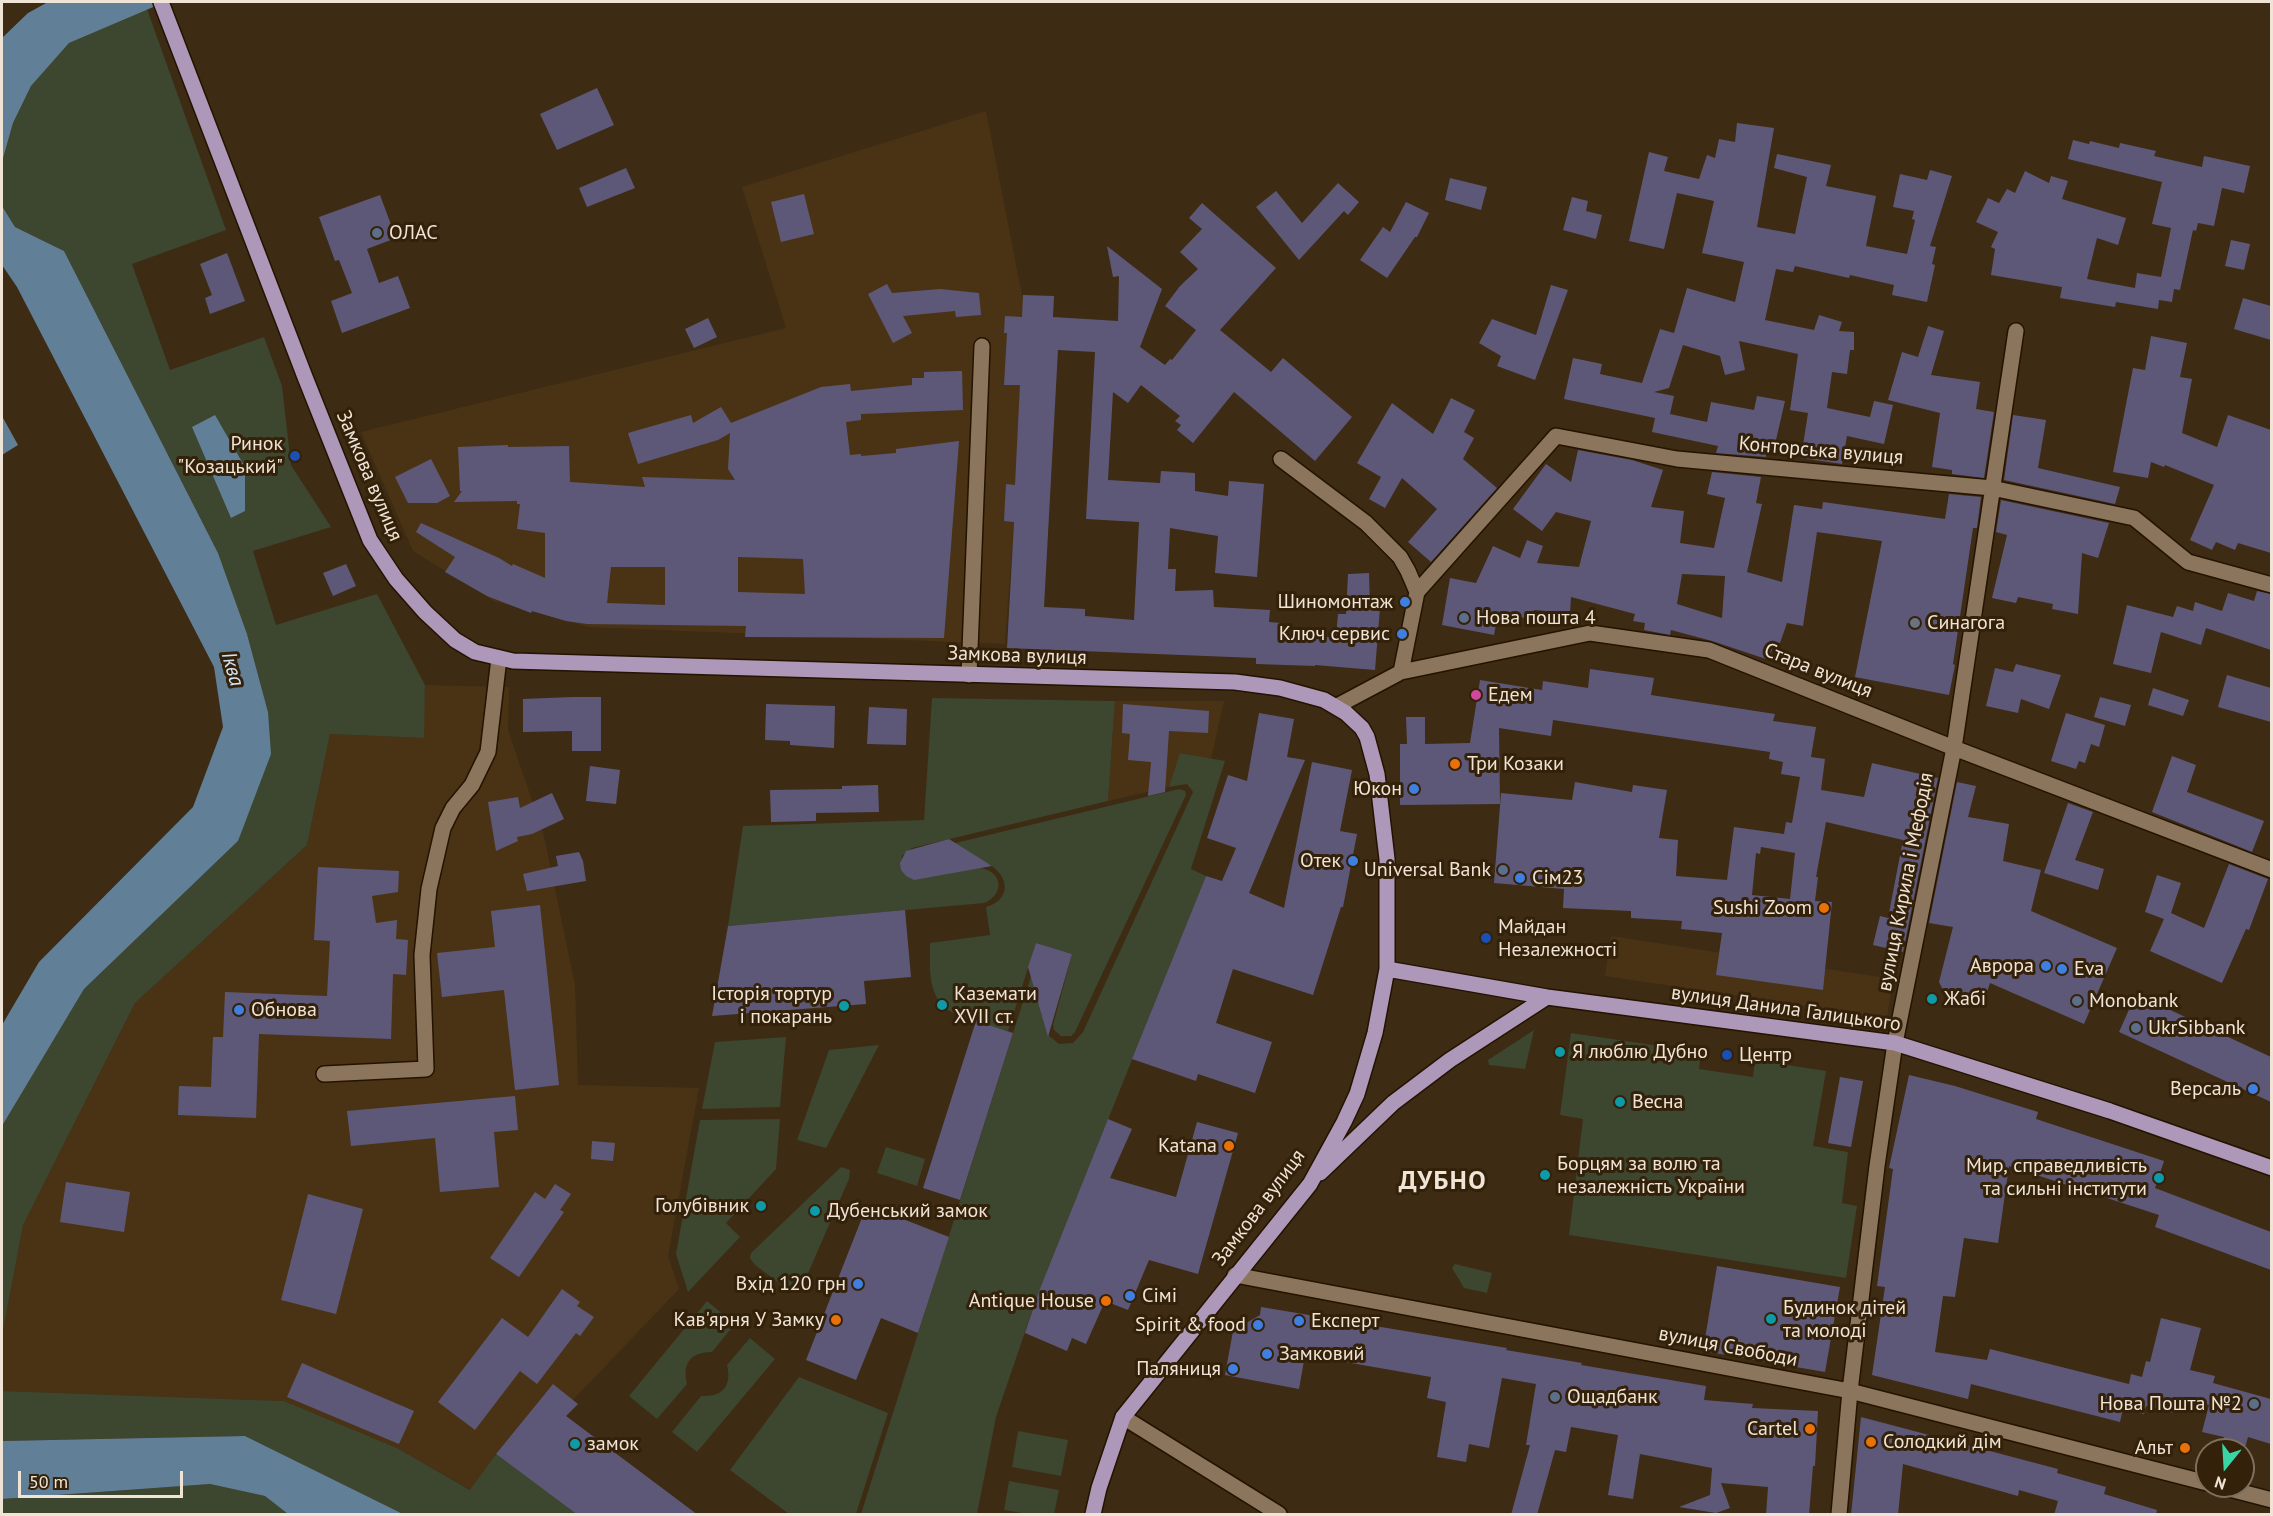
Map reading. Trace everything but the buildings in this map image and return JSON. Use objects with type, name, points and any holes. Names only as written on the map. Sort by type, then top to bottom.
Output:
[{"type":"main road","name":"Замкова вулиця","points":[[161,2],[370,540],[396,579],[425,612],[455,640],[475,652],[532,662],[1235,682],[1295,691],[1324,700],[1337,706],[1362,728],[1367,737],[1377,774],[1387,859],[1387,969],[1375,1034],[1357,1094],[1310,1184],[1123,1417],[1099,1488],[1093,1515]]},
{"type":"main road","name":"вулиця Данила Галицького","points":[[1387,969],[1547,997],[1895,1043],[2110,1111],[2271,1168]]},
{"type":"main road","points":[[1310,1184],[1393,1103],[1460,1053],[1547,997]]},
{"type":"street","name":"вулиця Кирила і Мефодія","points":[[1839,1515],[1850,1391],[1877,1166],[1895,1043],[1954,748],[2016,331]]},
{"type":"street","points":[[969,675],[982,346]]},
{"type":"street","name":"Конторська вулиця","points":[[1417,592],[1556,436],[1677,459],[1992,488],[2134,518],[2188,562],[2271,585]]},
{"type":"street","points":[[1281,459],[1366,523],[1400,557],[1417,592],[1401,672]]},
{"type":"street","name":"Стара вулиця","points":[[1337,706],[1401,672],[1590,633],[1709,650],[1954,748],[2271,870]]},
{"type":"street","points":[[324,1074],[426,1069],[422,955],[429,890],[443,828],[453,808],[472,785],[488,752],[499,658]]},
{"type":"street","name":"вулиця Свободи","points":[[1235,1275],[1850,1391],[2195,1480]]},
{"type":"street","points":[[1123,1417],[1279,1515]]},
{"type":"street","points":[[2255,1496],[2271,1500]]},
{"type":"shaded area","points":[[986,111],[1028,326],[1005,644],[589,627],[494,601],[413,551],[361,432],[786,328],[742,187]]},
{"type":"shaded area","points":[[425,685],[509,687],[508,730],[544,836],[575,985],[578,1085],[699,1088],[668,1256],[679,1289],[573,1400],[553,1384],[496,1454],[471,1490],[397,1448],[284,1401],[2,1391],[2,1336],[23,1225],[135,1003],[307,845],[330,734],[423,738]]},
{"type":"shaded area","points":[[1115,701],[1224,701],[1211,759],[1181,753],[1169,787],[1108,801]]},
{"type":"shaded area","points":[[1611,936],[1893,979],[1887,1018],[1605,976]]},
{"type":"green space","points":[[147,9],[226,230],[132,264],[170,370],[264,337],[282,386],[291,465],[331,527],[253,551],[276,625],[377,594],[425,685],[424,738],[330,734],[307,845],[135,1003],[23,1225],[2,1336],[2,1126],[84,989],[238,841],[268,712],[247,634],[218,553],[64,251],[15,227],[2,206],[2,162],[13,123],[31,86],[69,43]]},
{"type":"green space","points":[[932,698],[1115,701],[1108,801],[912,848],[902,856],[901,870],[912,879],[979,868],[993,873],[998,888],[996,894],[984,903],[728,926],[743,826],[924,820]]},
{"type":"green space","points":[[1180,753],[1225,761],[1191,869],[1206,876],[1039,1291],[996,1417],[977,1514],[861,1514],[1039,951],[1048,1035],[1059,1044],[1073,1043],[1083,1032],[1193,792],[1187,784],[1169,787]]},
{"type":"green space","points":[[1179,789],[1185,791],[1186,795],[1075,1032],[1071,1036],[1061,1036],[1054,1030],[1053,1025],[1072,954],[1036,943],[1008,1031],[962,1018],[943,1006],[936,997],[932,985],[930,943],[990,935],[986,907],[1000,899],[1005,888],[1004,881],[996,869],[989,864],[914,853]]},
{"type":"green space","points":[[1534,1030],[1525,1069],[1489,1065],[1488,1060]]},
{"type":"green space","points":[[1571,1033],[1701,1052],[1699,1069],[1753,1077],[1755,1060],[1826,1071],[1813,1146],[1848,1152],[1842,1203],[1857,1206],[1846,1278],[1569,1235],[1583,1119],[1560,1115]]},
{"type":"green space","points":[[786,1037],[780,1107],[702,1109],[715,1042]]},
{"type":"green space","points":[[879,1045],[826,1148],[797,1140],[829,1050]]},
{"type":"green space","points":[[780,1119],[776,1169],[726,1223],[740,1237],[688,1292],[676,1254],[700,1120]]},
{"type":"green space","points":[[886,1147],[925,1159],[917,1186],[877,1173]]},
{"type":"green space","points":[[841,1167],[850,1170],[849,1179],[800,1291],[791,1292],[755,1265],[750,1258],[751,1253]]},
{"type":"green space","points":[[1455,1264],[1492,1273],[1487,1293],[1464,1288],[1452,1268]]},
{"type":"green space","points":[[707,1301],[735,1324],[712,1352],[699,1354],[690,1360],[686,1370],[687,1384],[657,1419],[629,1396]]},
{"type":"green space","points":[[750,1338],[775,1359],[697,1452],[672,1432],[701,1396],[715,1395],[724,1389],[728,1379],[727,1365]]},
{"type":"green space","points":[[799,1377],[888,1413],[856,1514],[789,1514],[730,1470]]},
{"type":"green space","points":[[2,1391],[284,1401],[397,1448],[470,1490],[496,1454],[578,1514],[403,1514],[245,1436],[2,1441]]},
{"type":"green space","points":[[1018,1431],[1068,1440],[1061,1476],[1012,1467]]},
{"type":"green space","points":[[1009,1481],[1059,1490],[1054,1514],[1027,1514],[1004,1510]]},
{"type":"green space","points":[[210,1484],[265,1496],[288,1514],[2,1514],[2,1499]]},
{"type":"water","points":[[48,2],[165,2],[69,43],[31,86],[13,123],[2,162],[2,38],[28,13]]},
{"type":"water","name":"Іква","points":[[2,206],[15,227],[64,251],[218,553],[247,634],[268,712],[271,754],[238,841],[84,989],[2,1126],[2,1025],[39,962],[193,807],[223,727],[214,667],[17,287],[2,265]]},
{"type":"water","points":[[215,415],[245,467],[245,511],[231,518],[192,427]]},
{"type":"water","points":[[2,416],[18,445],[2,455]]},
{"type":"water","points":[[245,1436],[403,1514],[288,1514],[265,1496],[210,1484],[2,1499],[2,1441]]},
{"type":"place","name":"ОЛАС","points":[[377,233]]},
{"type":"place","name":"Ринок \"Козацький\"","points":[[295,456]]},
{"type":"place","name":"Шиномонтаж","points":[[1405,602]]},
{"type":"place","name":"Нова пошта 4","points":[[1464,618]]},
{"type":"place","name":"Синагога","points":[[1915,623]]},
{"type":"place","name":"Ключ сервис","points":[[1402,634]]},
{"type":"place","name":"Едем","points":[[1476,695]]},
{"type":"place","name":"Три Козаки","points":[[1455,764]]},
{"type":"place","name":"Юкон","points":[[1414,789]]},
{"type":"place","name":"Отек","points":[[1353,861]]},
{"type":"place","name":"Universal Bank","points":[[1503,870]]},
{"type":"place","name":"Сім23","points":[[1520,878]]},
{"type":"place","name":"Sushi Zoom","points":[[1824,908]]},
{"type":"place","name":"Майдан Незалежності","points":[[1486,938]]},
{"type":"place","name":"Аврора","points":[[2046,966]]},
{"type":"place","name":"Eva","points":[[2062,969]]},
{"type":"place","name":"Жабі","points":[[1932,999]]},
{"type":"place","name":"Monobank","points":[[2077,1001]]},
{"type":"place","name":"Каземати XVII ст.","points":[[942,1005]]},
{"type":"place","name":"Історія тортур і покарань","points":[[844,1006]]},
{"type":"place","name":"Обнова","points":[[239,1010]]},
{"type":"place","name":"UkrSibbank","points":[[2136,1028]]},
{"type":"place","name":"Я люблю Дубно","points":[[1560,1052]]},
{"type":"place","name":"Центр","points":[[1727,1055]]},
{"type":"place","name":"Версаль","points":[[2253,1089]]},
{"type":"place","name":"Весна","points":[[1620,1102]]},
{"type":"place","name":"Katana","points":[[1229,1146]]},
{"type":"place","name":"Борцям за волю та незалежність України","points":[[1545,1175]]},
{"type":"place","name":"Мир, справедливість та сильні інститути","points":[[2159,1178]]},
{"type":"place","name":"Голубівник","points":[[761,1206]]},
{"type":"place","name":"Дубенський замок","points":[[815,1211]]},
{"type":"place","name":"Вхід 120 грн","points":[[858,1284]]},
{"type":"place","name":"Сімі","points":[[1130,1296]]},
{"type":"place","name":"Antique House","points":[[1106,1301]]},
{"type":"place","name":"Будинок дітей та молоді","points":[[1771,1319]]},
{"type":"place","name":"Кав'ярня У Замку","points":[[836,1320]]},
{"type":"place","name":"Експерт","points":[[1299,1321]]},
{"type":"place","name":"Spirit & food","points":[[1258,1325]]},
{"type":"place","name":"Замковий","points":[[1267,1354]]},
{"type":"place","name":"Паляниця","points":[[1233,1369]]},
{"type":"place","name":"Ощадбанк","points":[[1555,1397]]},
{"type":"place","name":"Нова Пошта №2","points":[[2254,1404]]},
{"type":"place","name":"Cartel","points":[[1810,1429]]},
{"type":"place","name":"Солодкий дім","points":[[1871,1442]]},
{"type":"place","name":"замок","points":[[575,1444]]},
{"type":"place","name":"Альт","points":[[2185,1448]]},
{"type":"district","name":"ДУБНО","points":[[1443,1182]]}]
